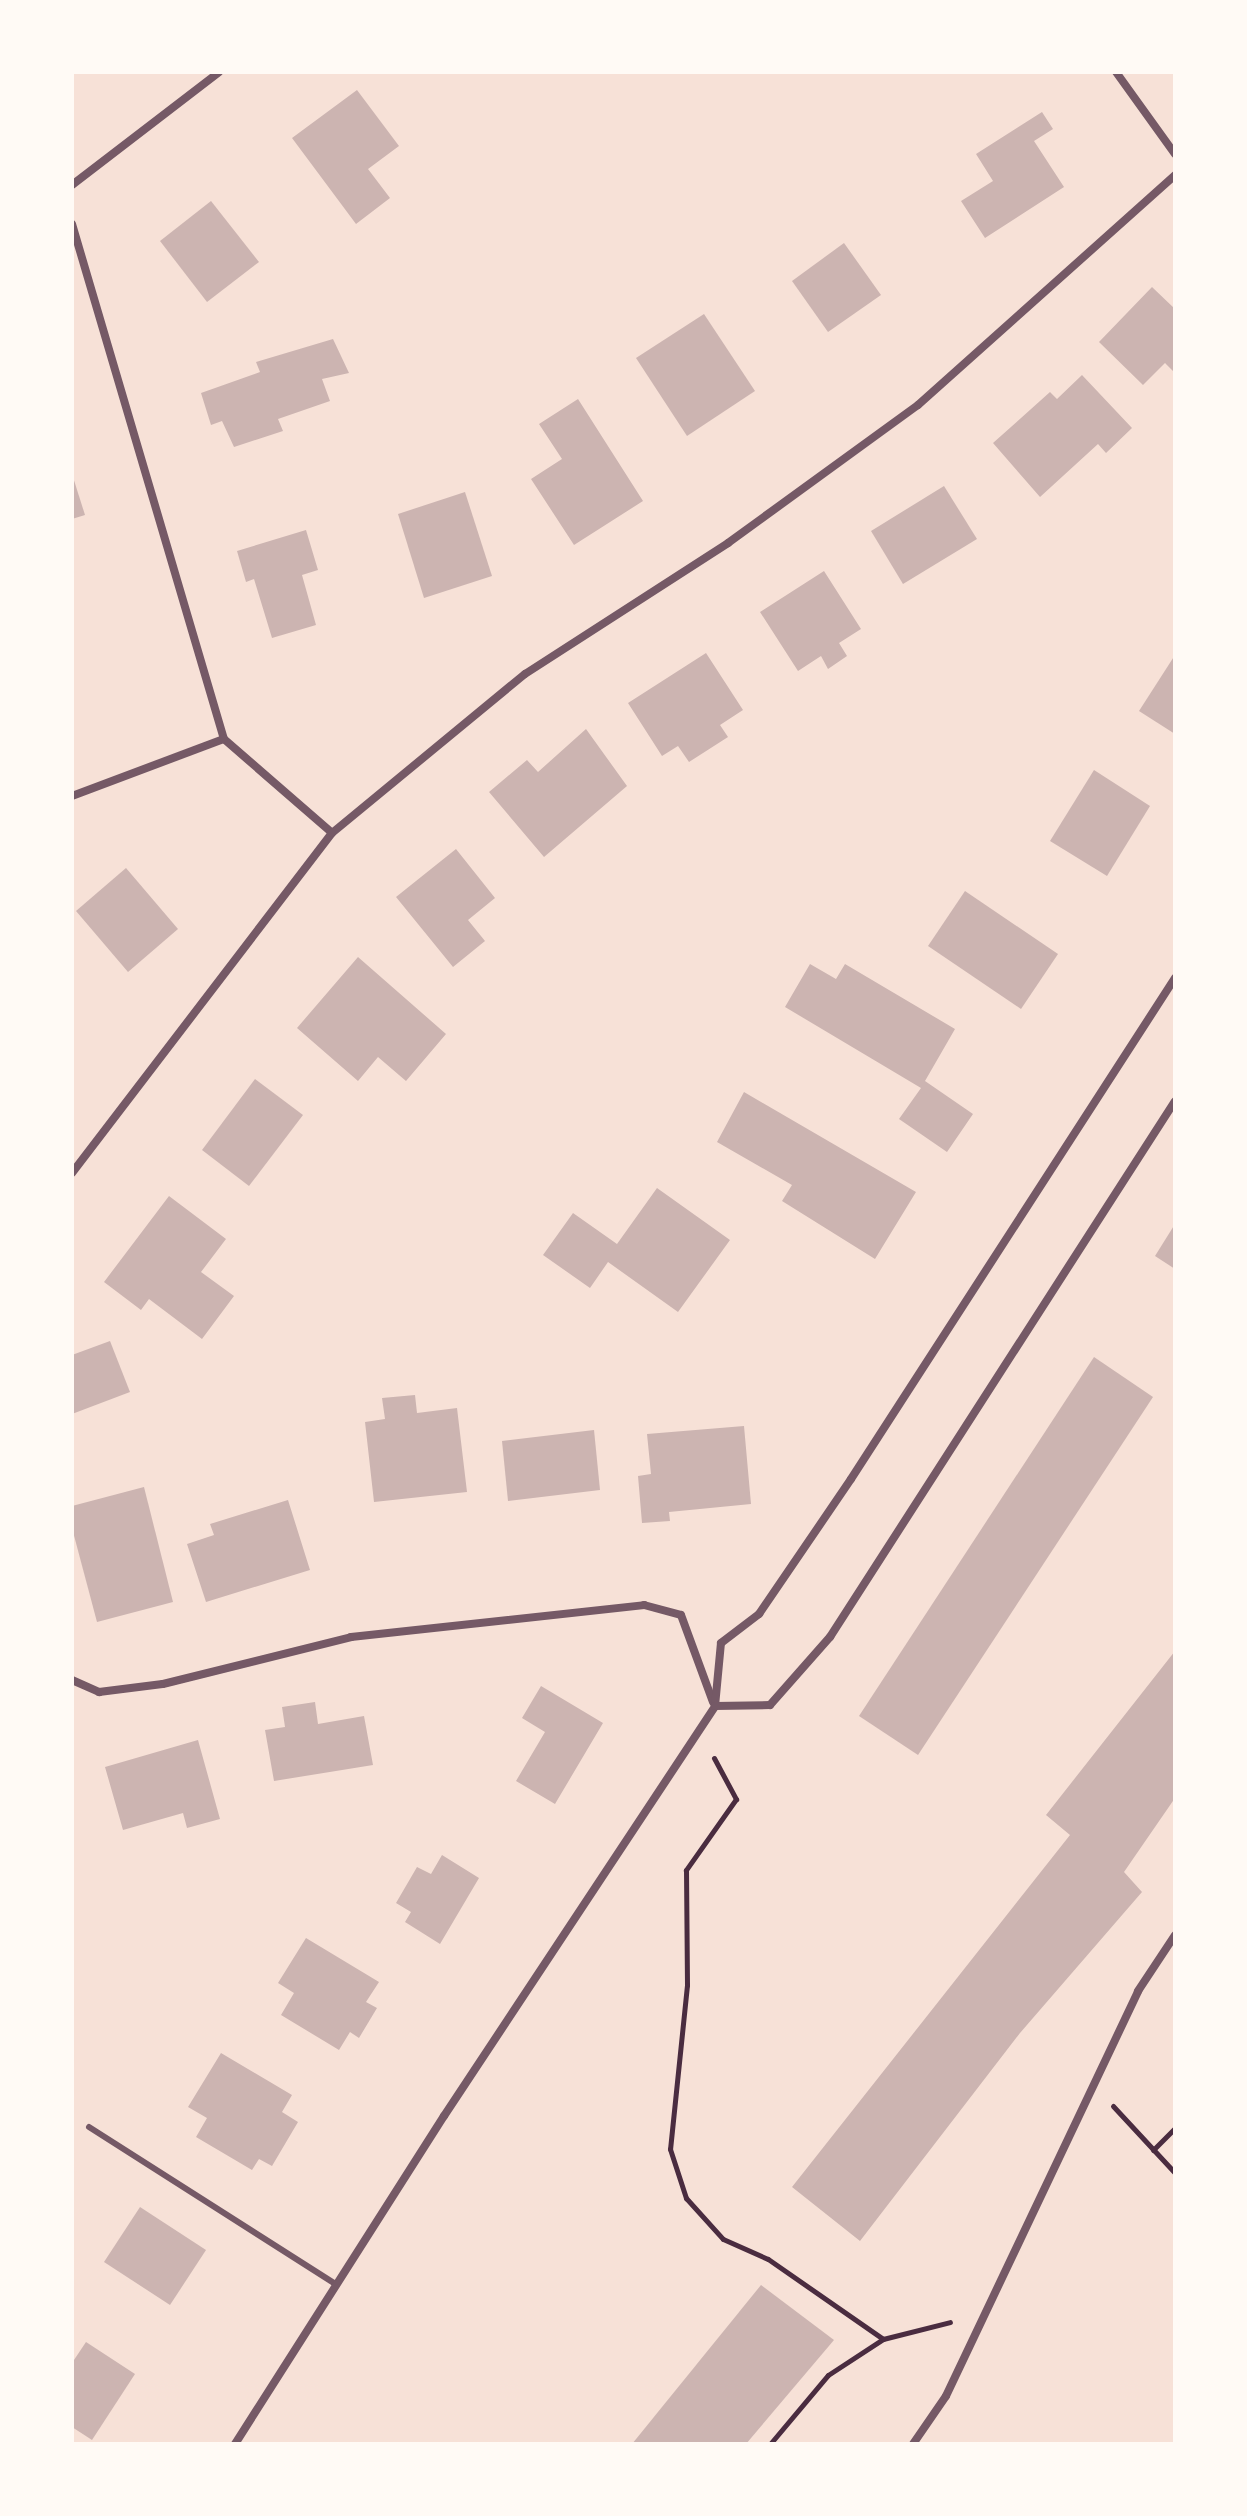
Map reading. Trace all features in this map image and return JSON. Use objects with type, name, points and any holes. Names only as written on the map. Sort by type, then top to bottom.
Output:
[{"type":"street","points":[[72,185],[219,72]]},
{"type":"street","points":[[1116,72],[1175,154]]},
{"type":"street","points":[[72,1173],[332,833],[525,674],[728,543],[918,405],[1175,175]]},
{"type":"street","points":[[72,224],[224,739],[332,833]]},
{"type":"street","points":[[72,796],[224,739]]},
{"type":"street","points":[[235,2444],[335,2284],[701,1733],[715,1706],[721,1643],[759,1614],[851,1479],[1175,978]]},
{"type":"street","points":[[715,1706],[770,1705],[830,1637],[1175,1101]]},
{"type":"street","points":[[72,1680],[99,1692],[163,1684],[351,1637],[644,1605],[681,1615],[715,1706]]},
{"type":"street","points":[[913,2444],[946,2396],[982,2314],[1138,1991],[1175,1935]]},
{"type":"lane","points":[[89,2127],[335,2284]]},
{"type":"path","points":[[701,1733],[736,1799],[686,1870],[687,1985],[670,2149],[686,2198],[723,2239],[768,2259],[883,2339]]},
{"type":"path","points":[[1094,2085],[1175,2173]]},
{"type":"path","points":[[1153,2150],[1175,2128]]},
{"type":"path","points":[[770,2444],[828,2375],[883,2339],[982,2314]]},
{"type":"building","points":[[357,90],[399,146],[368,169],[390,198],[356,224],[292,138]]},
{"type":"building","points":[[1042,112],[1053,129],[1034,141],[1064,187],[985,238],[961,201],[993,181],[976,154]]},
{"type":"building","points":[[211,201],[259,262],[207,302],[160,241]]},
{"type":"building","points":[[844,243],[881,295],[828,332],[792,281]]},
{"type":"building","points":[[1152,287],[1175,309],[1175,373],[1165,363],[1143,385],[1099,342]]},
{"type":"building","points":[[704,314],[755,391],[687,436],[636,358]]},
{"type":"building","points":[[333,339],[349,373],[322,379],[330,401],[278,419],[283,431],[234,447],[222,421],[211,425],[201,393],[260,372],[256,362]]},
{"type":"building","points":[[1082,375],[1132,428],[1106,453],[1098,444],[1040,497],[993,443],[1050,392],[1057,399]]},
{"type":"building","points":[[578,399],[643,501],[574,545],[531,479],[562,459],[539,424]]},
{"type":"building","points":[[72,474],[85,515],[72,519]]},
{"type":"building","points":[[944,486],[977,539],[903,584],[871,531]]},
{"type":"building","points":[[465,492],[492,576],[424,598],[398,514]]},
{"type":"building","points":[[306,530],[318,570],[302,575],[316,625],[272,638],[254,579],[246,582],[237,551]]},
{"type":"building","points":[[824,571],[861,629],[839,643],[847,656],[828,669],[821,656],[798,671],[760,612]]},
{"type":"building","points":[[706,653],[743,710],[720,725],[728,737],[689,762],[678,746],[662,756],[628,703]]},
{"type":"building","points":[[1175,655],[1175,734],[1139,711]]},
{"type":"building","points":[[586,729],[627,786],[544,857],[489,792],[527,760],[538,772]]},
{"type":"building","points":[[1094,770],[1150,806],[1107,876],[1050,841]]},
{"type":"building","points":[[456,849],[495,898],[468,920],[485,941],[453,967],[396,897]]},
{"type":"building","points":[[126,868],[178,929],[128,972],[76,911]]},
{"type":"building","points":[[965,891],[1058,954],[1021,1009],[928,946]]},
{"type":"building","points":[[358,957],[446,1034],[406,1081],[378,1057],[358,1081],[297,1028]]},
{"type":"building","points":[[810,964],[836,979],[845,964],[955,1029],[925,1081],[973,1114],[947,1152],[899,1119],[921,1088],[785,1007]]},
{"type":"building","points":[[255,1079],[303,1115],[249,1186],[202,1150]]},
{"type":"building","points":[[744,1092],[916,1192],[875,1259],[782,1201],[792,1185],[717,1142]]},
{"type":"building","points":[[657,1188],[730,1240],[678,1312],[608,1262],[590,1288],[543,1255],[573,1213],[617,1244]]},
{"type":"building","points":[[169,1196],[226,1239],[201,1272],[234,1296],[202,1339],[149,1299],[141,1310],[104,1282]]},
{"type":"building","points":[[1175,1224],[1175,1269],[1155,1256]]},
{"type":"building","points":[[110,1341],[130,1392],[72,1414],[72,1355]]},
{"type":"building","points":[[1094,1357],[1153,1397],[918,1755],[859,1716]]},
{"type":"building","points":[[415,1395],[417,1413],[457,1408],[467,1492],[374,1502],[365,1422],[385,1419],[382,1398]]},
{"type":"building","points":[[744,1426],[751,1504],[669,1512],[670,1521],[642,1523],[638,1476],[651,1474],[647,1434]]},
{"type":"building","points":[[594,1430],[600,1490],[508,1501],[502,1441]]},
{"type":"building","points":[[144,1487],[173,1602],[97,1622],[72,1528],[72,1506]]},
{"type":"building","points":[[288,1500],[310,1570],[206,1602],[187,1544],[214,1535],[210,1524]]},
{"type":"building","points":[[1175,1651],[1175,1798],[1124,1872],[1142,1892],[1020,2033],[860,2241],[792,2187],[1070,1835],[1046,1815]]},
{"type":"building","points":[[541,1686],[603,1723],[555,1804],[516,1781],[545,1732],[522,1718]]},
{"type":"building","points":[[315,1702],[318,1724],[364,1716],[373,1765],[274,1781],[265,1730],[285,1727],[282,1707]]},
{"type":"building","points":[[198,1740],[220,1819],[187,1828],[183,1813],[123,1830],[105,1767]]},
{"type":"building","points":[[442,1855],[479,1878],[440,1944],[405,1922],[411,1912],[396,1903],[417,1867],[431,1874]]},
{"type":"building","points":[[306,1938],[379,1982],[366,2002],[377,2008],[359,2038],[350,2032],[339,2050],[281,2015],[294,1993],[278,1983]]},
{"type":"building","points":[[221,2053],[292,2095],[282,2112],[298,2122],[272,2166],[259,2159],[252,2170],[196,2137],[207,2118],[188,2107]]},
{"type":"building","points":[[140,2207],[206,2250],[170,2305],[104,2262]]},
{"type":"building","points":[[761,2285],[834,2340],[746,2444],[632,2444]]},
{"type":"building","points":[[86,2342],[135,2374],[92,2440],[72,2427],[72,2363]]}]
